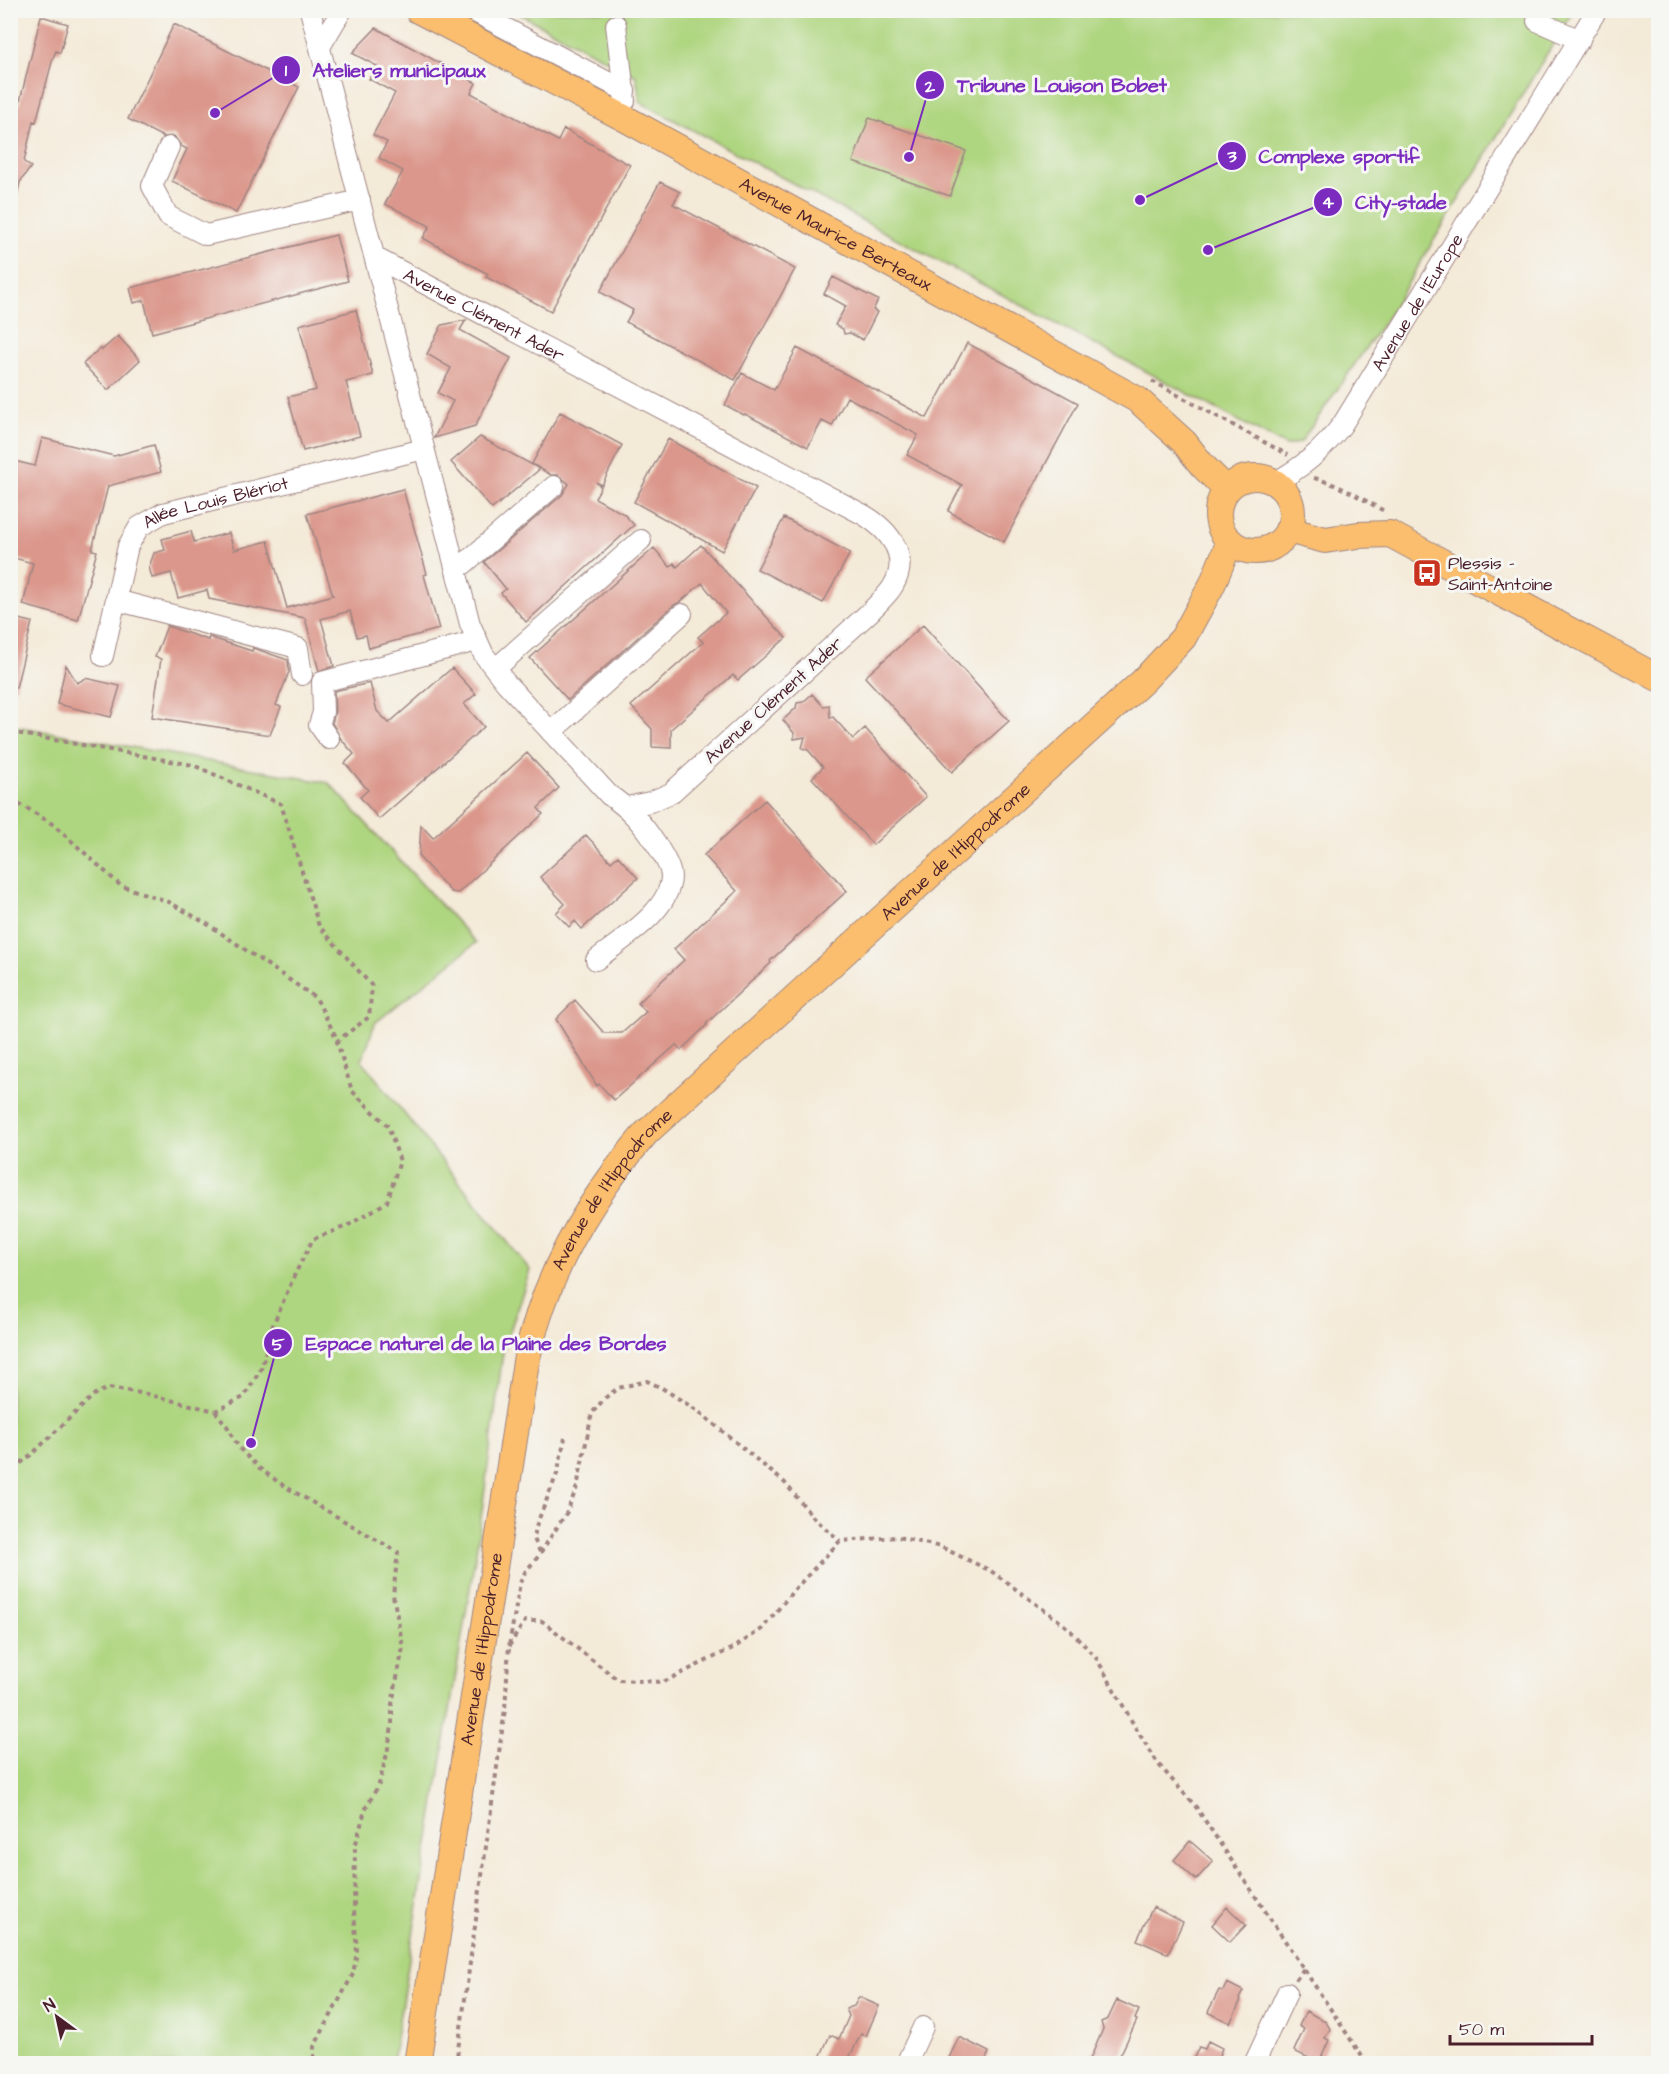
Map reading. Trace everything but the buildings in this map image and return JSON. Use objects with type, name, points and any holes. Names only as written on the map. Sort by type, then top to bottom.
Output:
[{"type":"main road","name":"Avenue Maurice Berteaux","points":[[421,11],[626,119],[1138,400],[1184,442],[1202,465],[1227,490]]},
{"type":"main road","points":[[1245,479],[1265,479],[1274,483],[1288,499],[1291,520],[1288,530],[1272,547],[1250,550],[1239,547],[1223,532],[1218,510],[1221,499],[1235,483],[1245,479]]},
{"type":"main road","points":[[1288,530],[1325,540],[1358,535],[1390,534],[1659,678]]},
{"type":"main road","name":"Avenue de l'Hippodrome","points":[[417,2064],[526,1362],[543,1300],[562,1258],[618,1165],[646,1133],[1143,681],[1183,638],[1212,585],[1230,541]]},
{"type":"street","name":"Avenue Clément Ader","points":[[310,10],[455,567],[476,641],[495,669],[609,795],[627,807],[650,802],[671,793],[871,611],[893,587],[900,567],[898,552],[890,534],[880,524],[375,258]]},
{"type":"street","points":[[320,47],[342,10]]},
{"type":"street","points":[[471,10],[625,91]]},
{"type":"street","name":"Avenue de l'Europe","points":[[1274,483],[1311,460],[1342,425],[1597,10]]},
{"type":"street","points":[[1537,21],[1580,40]]},
{"type":"street","points":[[616,25],[625,91],[626,119]]},
{"type":"street","points":[[169,147],[152,186],[168,216],[206,235],[360,200]]},
{"type":"street","name":"Allée Louis Blériot","points":[[103,656],[128,546],[139,526],[164,513],[424,449]]},
{"type":"street","points":[[455,567],[464,564],[554,486]]},
{"type":"street","points":[[495,669],[641,540]]},
{"type":"street","points":[[116,600],[298,648],[302,675]]},
{"type":"street","points":[[551,732],[682,614]]},
{"type":"street","points":[[329,739],[319,725],[323,712],[322,682],[476,641]]},
{"type":"street","points":[[596,960],[653,914],[666,899],[671,876],[663,854],[645,827],[627,807]]},
{"type":"street","points":[[1254,2064],[1287,1994]]},
{"type":"street","points":[[906,2064],[923,2027]]},
{"type":"path","points":[[10,732],[193,765],[280,804],[319,926],[372,986],[369,1017],[337,1041]]},
{"type":"path","points":[[10,801],[25,807],[54,825],[122,886],[167,902],[208,925],[316,998],[337,1041],[352,1091],[388,1126],[400,1161],[387,1202],[347,1226],[314,1239],[295,1274],[273,1325],[261,1369],[244,1397],[215,1411],[146,1394],[110,1388],[95,1394],[10,1472]]},
{"type":"path","points":[[456,2064],[505,1709],[509,1646],[520,1583],[525,1572],[567,1512],[577,1487],[592,1413],[604,1398],[618,1388],[647,1381],[698,1411],[785,1483],[814,1518],[840,1541]]},
{"type":"path","points":[[215,1411],[239,1448],[259,1468],[284,1486],[398,1552],[393,1595],[403,1647],[392,1704],[392,1726],[387,1754],[379,1784],[365,1810],[355,1846],[354,1911],[357,1952],[353,1974],[314,2047],[314,2064]]},
{"type":"path","points":[[540,1553],[534,1539],[536,1526],[557,1474],[565,1438]]},
{"type":"path","points":[[509,1646],[525,1621],[542,1621],[618,1680],[663,1682],[735,1647],[762,1629],[793,1590],[840,1541],[898,1537],[941,1547],[991,1571],[1076,1636],[1097,1659],[1159,1765],[1196,1807],[1367,2064]]},
{"type":"green space","points":[[514,11],[1573,11],[1388,316],[1301,442],[1286,446],[640,102],[636,76]]},
{"type":"green space","points":[[10,725],[329,783],[476,943],[375,1023],[362,1061],[530,1270],[503,1352],[479,1533],[392,2063],[11,2063]]},
{"type":"place","name":"Ateliers municipaux","points":[[215,113]]},
{"type":"place","name":"Tribune Louison Bobet","points":[[909,157]]},
{"type":"place","name":"Complexe sportif","points":[[1140,200]]},
{"type":"place","name":"City-stade","points":[[1208,250]]},
{"type":"place","name":"Plessis - Saint-Antoine","points":[[1427,573]]},
{"type":"place","name":"Espace naturel de la Plaine des Bordes","points":[[251,1443]]}]
